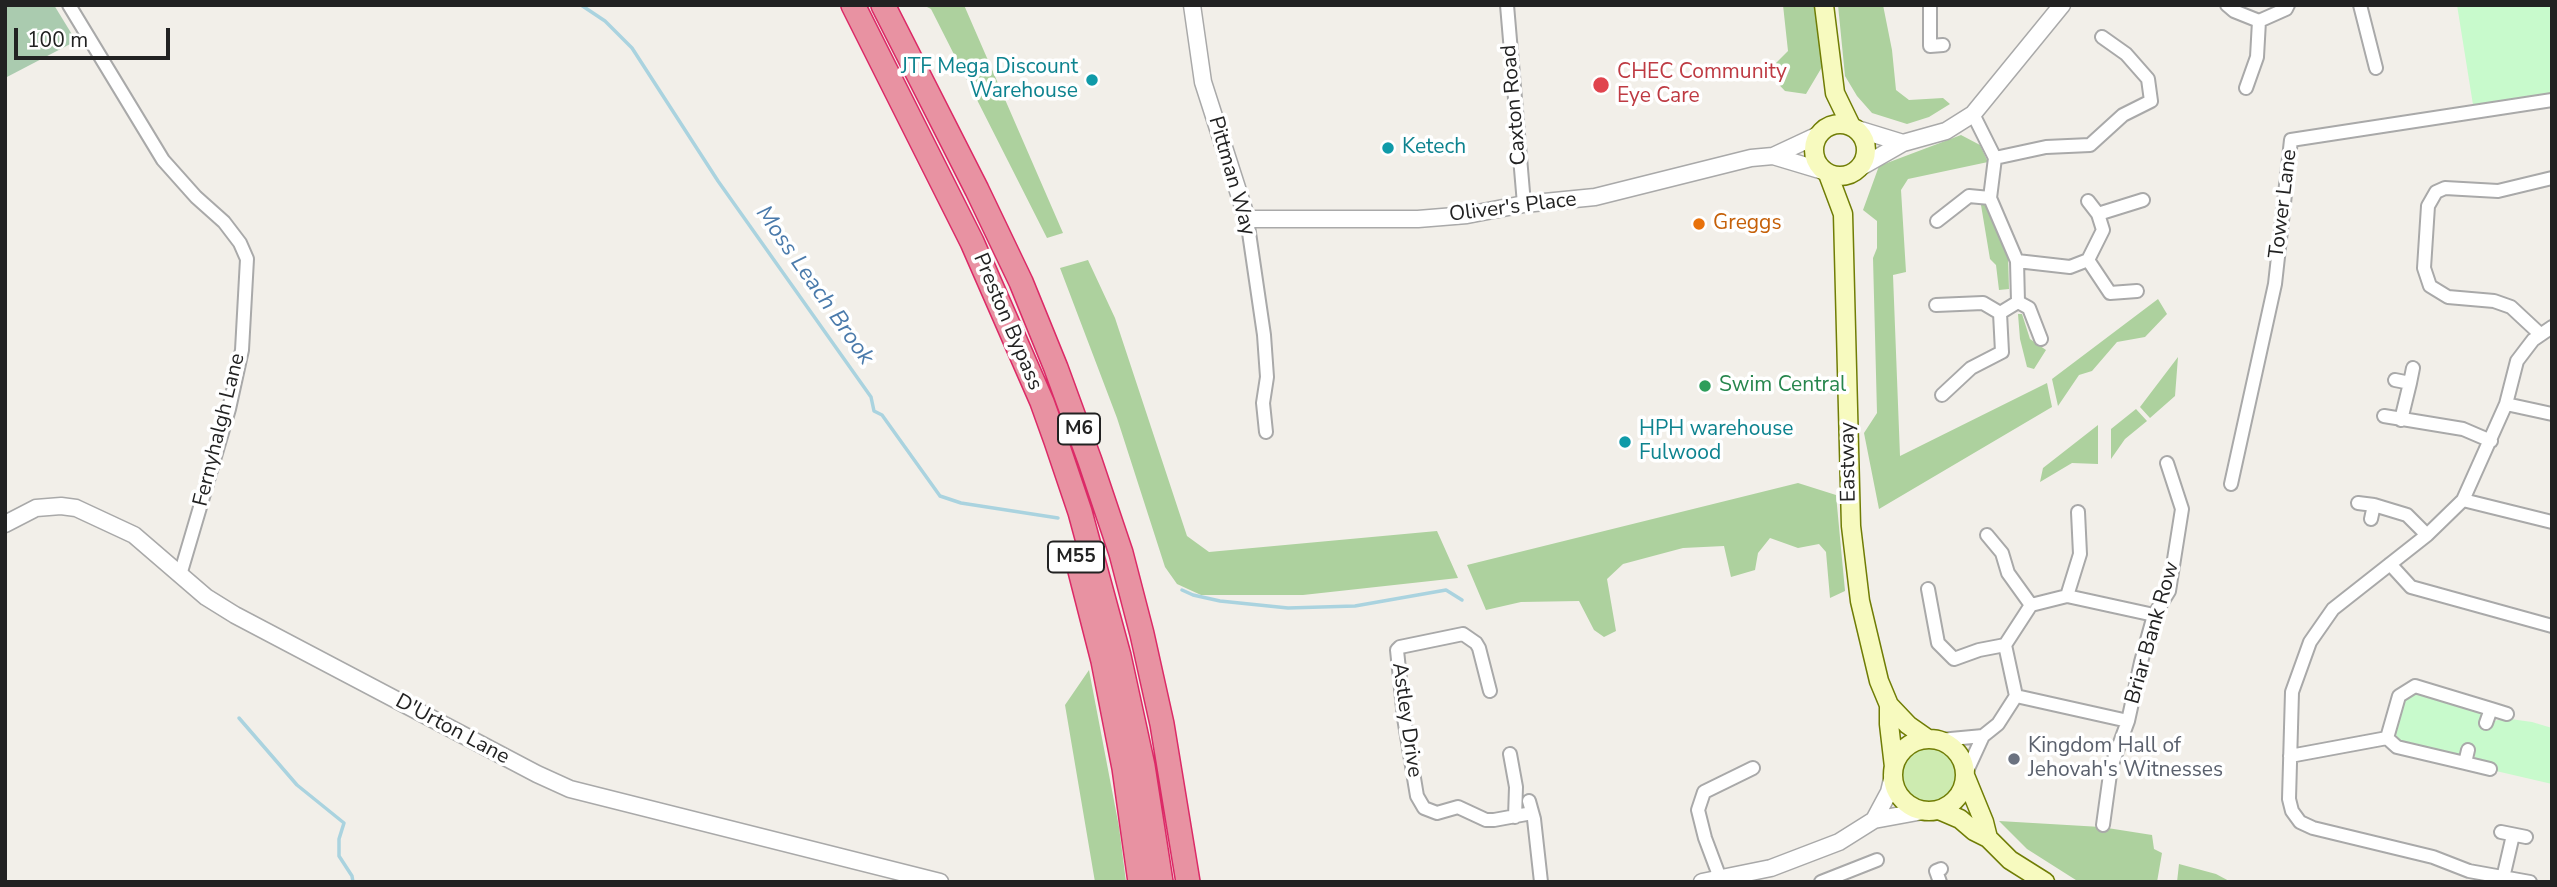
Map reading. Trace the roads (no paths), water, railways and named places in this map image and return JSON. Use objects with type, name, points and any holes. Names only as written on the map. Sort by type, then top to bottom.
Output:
[{"type":"highway","name":"Preston Bypass","points":[[853,5],[972,242],[1037,390],[1080,512],[1119,656]]},
{"type":"highway","name":"M6","points":[[883,5],[978,190],[1021,282],[1090,461],[1121,553],[1148,660],[1171,772],[1188,882]]},
{"type":"highway","name":"M55","points":[[898,5],[990,184],[1034,278],[1070,363],[1103,456],[1134,549],[1170,696],[1190,800],[1201,882]]},
{"type":"highway","name":"M55","points":[[972,242],[1030,407],[1084,584],[1103,661],[1124,768],[1140,882]]},
{"type":"highway","name":"M6","points":[[1119,656],[1143,766],[1161,882]]},
{"type":"highway","points":[[1119,656],[1136,767],[1149,882]]},
{"type":"main road","points":[[1824,5],[1835,93],[1853,127],[1865,142],[1866,150],[1859,169],[1843,177],[1825,172],[1817,165],[1813,150],[1835,93]]},
{"type":"main road","points":[[1820,133],[1835,124],[1853,127]]},
{"type":"main road","name":"Eastway","points":[[1859,169],[1843,214],[1851,526],[1860,601],[1879,681],[1889,705],[1893,771]]},
{"type":"main road","name":"Eastway","points":[[1825,172],[1843,214]]},
{"type":"main road","name":"Eastway","points":[[1889,705],[1915,730],[1934,739]]},
{"type":"main road","points":[[1988,838],[1958,752],[1934,739],[1917,741],[1906,747],[1898,756],[1893,771],[1898,795],[1913,808],[1954,815],[1988,838],[2010,860],[2045,882]]},
{"type":"main road","points":[[1931,811],[1955,802],[1964,787],[1966,776]]},
{"type":"street","name":"Fernyhalgh Lane","points":[[69,5],[163,160],[224,222],[240,243],[247,259],[239,362],[229,409],[180,575]]},
{"type":"street","name":"Pittman Way","points":[[1192,5],[1203,82],[1247,219],[1264,335],[1266,377],[1263,403],[1266,432]]},
{"type":"street","name":"Caxton Road","points":[[1507,5],[1524,204]]},
{"type":"street","points":[[1930,5],[1930,46],[1943,46]]},
{"type":"street","points":[[1859,169],[1903,143],[1946,131],[1973,114],[2062,5]]},
{"type":"street","points":[[2227,5],[2234,11],[2259,21],[2286,9],[2288,5]]},
{"type":"street","points":[[2360,5],[2376,68]]},
{"type":"street","points":[[2246,88],[2257,57],[2259,21]]},
{"type":"street","points":[[1995,158],[2046,147],[2090,145],[2123,115],[2151,101],[2148,79],[2126,54],[2102,37]]},
{"type":"street","name":"Tower Lane","points":[[2231,484],[2275,284],[2291,139],[2552,100]]},
{"type":"street","points":[[1973,114],[1995,158],[1990,198],[2017,261],[2018,302]]},
{"type":"street","points":[[1853,127],[1903,143]]},
{"type":"street","name":"Oliver's Place","points":[[1247,219],[1412,219],[1467,215],[1524,204],[1595,197],[1751,158],[1773,156],[1820,133]]},
{"type":"street","name":"Oliver's Place","points":[[1773,156],[1825,172]]},
{"type":"street","points":[[2530,882],[2467,876],[2433,857],[2306,825],[2295,816],[2290,806],[2292,692],[2310,642],[2333,609],[2427,535],[2463,500],[2506,404],[2517,361],[2527,346],[2546,330],[2511,307],[2494,300],[2448,297],[2430,286],[2424,268],[2428,206],[2436,192],[2445,188],[2498,191],[2552,178]]},
{"type":"street","points":[[1937,221],[1969,196],[1990,198]]},
{"type":"street","points":[[2098,214],[2143,200]]},
{"type":"street","points":[[2017,261],[2070,267],[2088,260],[2103,230],[2098,214],[2088,201]]},
{"type":"street","points":[[2088,260],[2110,293],[2137,291]]},
{"type":"street","points":[[2000,313],[2018,302]]},
{"type":"street","points":[[2018,302],[2029,308],[2041,339]]},
{"type":"street","points":[[1936,305],[1983,303],[2000,313]]},
{"type":"street","points":[[1941,395],[1971,368],[2002,352],[2000,313]]},
{"type":"street","points":[[2400,419],[2413,368]]},
{"type":"street","points":[[2396,380],[2410,383]]},
{"type":"street","points":[[2506,404],[2552,414]]},
{"type":"street","points":[[2384,415],[2463,429],[2491,441]]},
{"type":"street","name":"Briar Bank Row","points":[[2103,825],[2111,767],[2129,721],[2154,615],[2169,591],[2182,509],[2168,463]]},
{"type":"street","points":[[2463,500],[2552,522]]},
{"type":"street","points":[[2358,503],[2407,515],[2427,535]]},
{"type":"street","points":[[2371,519],[2374,505]]},
{"type":"street","name":"D'Urton Lane","points":[[5,524],[36,508],[76,508],[134,536],[206,597],[235,615],[537,775],[569,789],[940,882]]},
{"type":"street","points":[[2067,596],[2080,554],[2078,512]]},
{"type":"street","points":[[1987,535],[2002,553],[2008,573],[2031,604]]},
{"type":"street","points":[[2390,564],[2411,587],[2552,626]]},
{"type":"street","points":[[1928,589],[1938,643],[1954,659],[2005,645]]},
{"type":"street","points":[[1966,776],[1983,736],[1998,724],[2016,696],[2005,645],[2031,604],[2067,596],[2154,615]]},
{"type":"street","name":"Astley Drive","points":[[1490,691],[1479,648],[1463,635],[1400,647],[1397,650],[1404,718],[1420,803],[1424,808],[1437,813],[1458,807],[1486,820],[1515,817],[1530,807],[1541,882]]},
{"type":"street","points":[[2387,738],[2399,696],[2415,686],[2507,714]]},
{"type":"street","name":"Briar Bank Row","points":[[2016,696],[2129,721]]},
{"type":"street","points":[[2486,723],[2491,709]]},
{"type":"street","points":[[1934,739],[1983,736]]},
{"type":"street","points":[[2290,756],[2387,738]]},
{"type":"street","points":[[2387,738],[2397,747],[2467,757],[2490,769]]},
{"type":"street","points":[[1510,754],[1516,787],[1515,817]]},
{"type":"street","points":[[1720,878],[1698,810],[1704,792],[1753,768]]},
{"type":"street","points":[[1874,820],[1889,792],[1893,771]]},
{"type":"street","points":[[1702,882],[1720,878],[1744,878],[1839,842],[1874,820],[1931,811]]},
{"type":"street","points":[[2503,878],[2513,835]]},
{"type":"street","points":[[1823,881],[1877,860]]},
{"type":"waterway","name":"Moss Leach Brook","points":[[581,5],[605,21],[632,48],[718,181],[871,397],[874,411],[882,415],[940,496],[961,503],[1058,518]]},
{"type":"waterway","name":"Moss Leach Brook","points":[[1182,590],[1220,601],[1288,608],[1355,606],[1446,590],[1462,600]]},
{"type":"waterway","points":[[239,718],[297,785],[344,823],[339,839],[339,856],[353,882]]},
{"type":"place","name":"JTF Mega Discount Warehouse","points":[[1092,80]]},
{"type":"place","name":"CHEC Community Eye Care","points":[[1601,85]]},
{"type":"place","name":"Ketech","points":[[1388,148]]},
{"type":"place","name":"Greggs","points":[[1699,224]]},
{"type":"place","name":"Swim Central","points":[[1705,386]]},
{"type":"place","name":"HPH warehouse Fulwood","points":[[1625,442]]},
{"type":"place","name":"Kingdom Hall of Jehovah's Witnesses","points":[[2014,759]]}]
